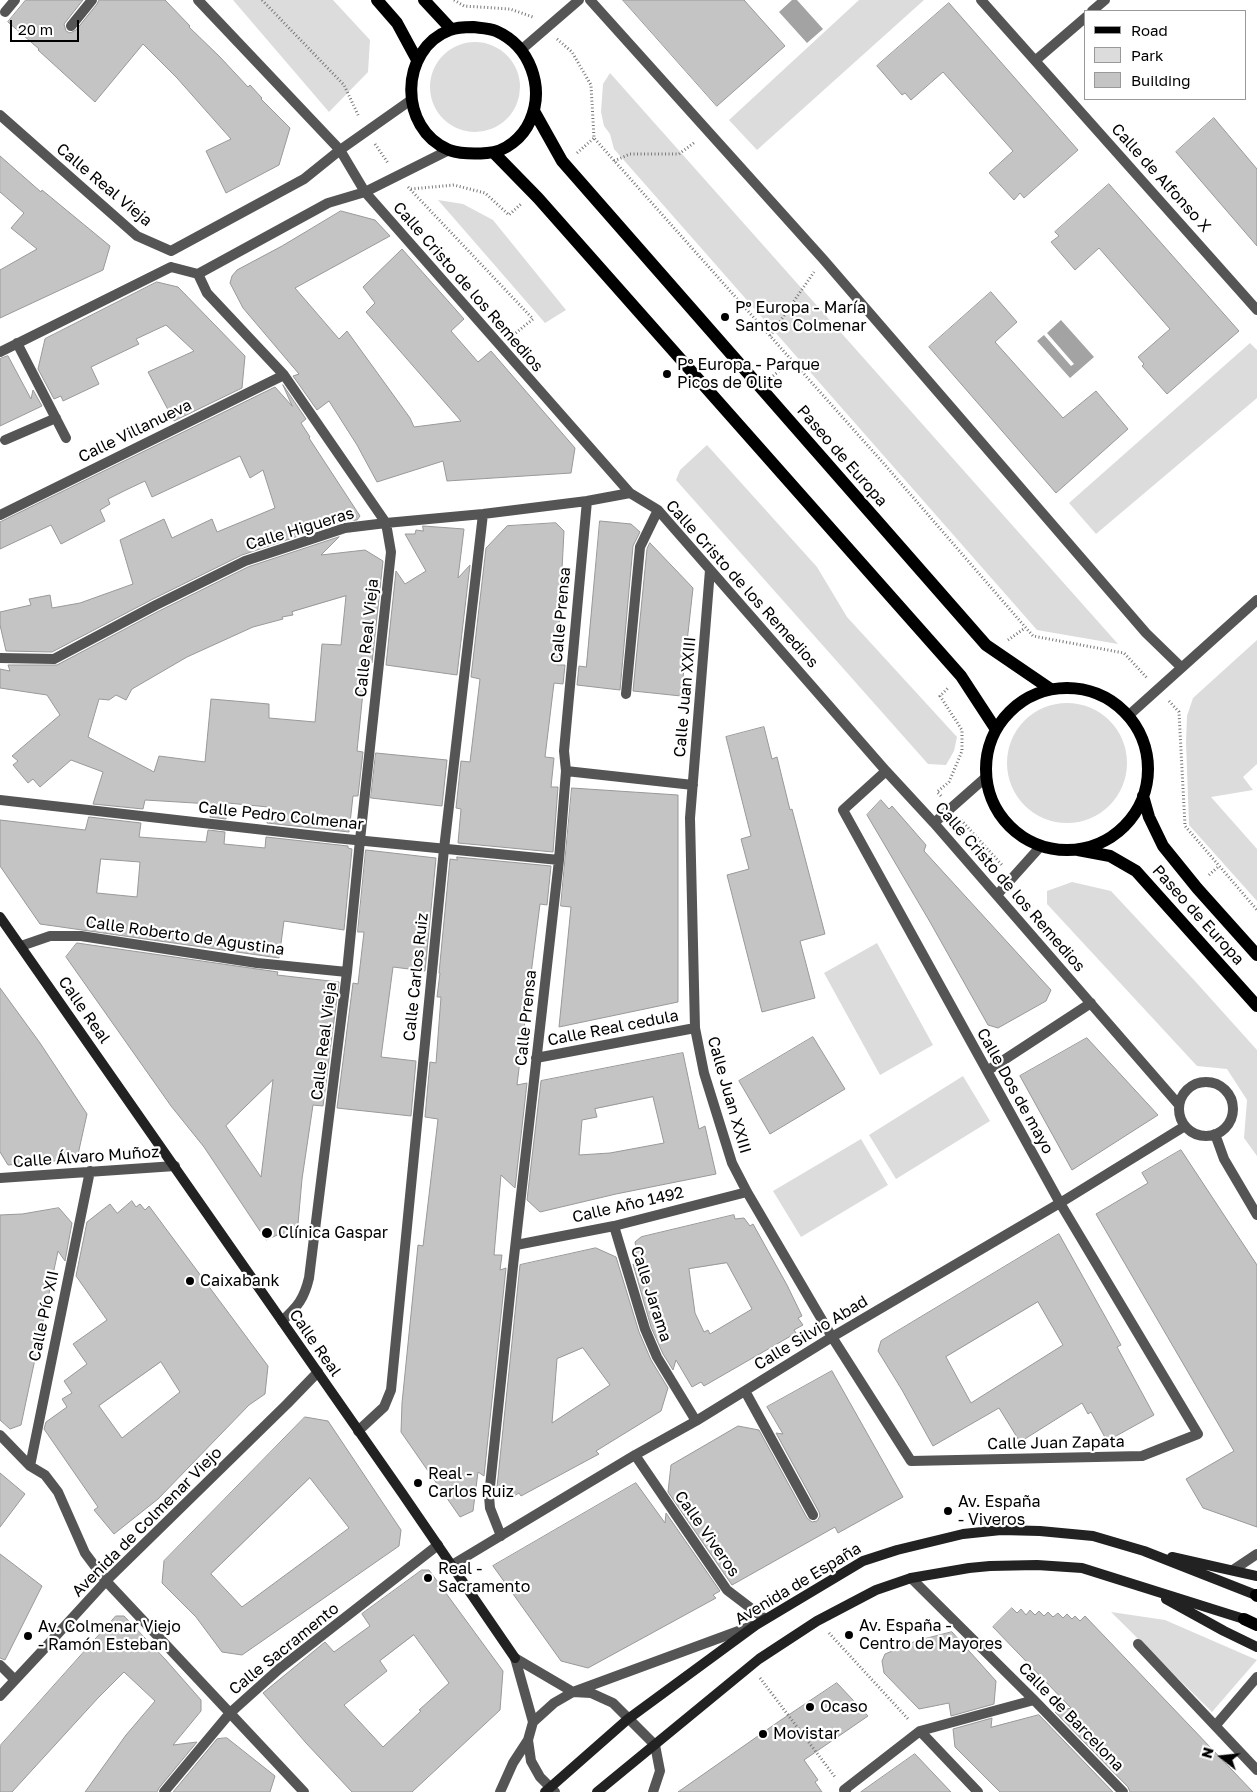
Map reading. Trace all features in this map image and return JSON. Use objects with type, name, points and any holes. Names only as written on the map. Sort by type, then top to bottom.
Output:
[{"type":"main road","points":[[377,0],[397,23],[417,60]]},
{"type":"main road","points":[[424,0],[451,29]]},
{"type":"main road","points":[[473,27],[494,30],[508,38],[521,50],[533,71],[536,91],[534,111],[527,128],[516,141],[494,153],[472,154],[450,150],[433,139],[422,128],[415,116],[411,100],[411,80],[417,60],[432,40],[451,29],[473,27]]},
{"type":"main road","name":"Paseo de Europa","points":[[534,111],[562,161],[986,645],[1049,688]]},
{"type":"main road","points":[[494,153],[538,198],[961,676],[995,728]]},
{"type":"main road","points":[[1049,688],[1080,688],[1101,695],[1118,706],[1128,716],[1140,735],[1147,761],[1147,774],[1143,796],[1134,813],[1120,830],[1105,840],[1078,850],[1058,850],[1040,846],[1016,834],[1002,820],[985,778],[995,728],[1011,708],[1049,688]]},
{"type":"main road","name":"Paseo de Europa","points":[[1143,796],[1149,817],[1163,846],[1197,888],[1257,955]]},
{"type":"main road","name":"Paseo de Europa","points":[[1078,850],[1110,856],[1136,871],[1257,1006]]},
{"type":"main road","name":"Calle Real","points":[[0,917],[175,1166],[515,1658]]},
{"type":"main road","name":"Avenida de España","points":[[550,1790],[628,1719],[756,1625],[863,1561],[897,1550],[963,1534],[1001,1530],[1040,1531],[1093,1536],[1144,1551],[1256,1596]]},
{"type":"main road","points":[[1144,1551],[1257,1576]]},
{"type":"main road","points":[[597,1792],[751,1666],[817,1621],[876,1590],[912,1578],[969,1568],[1037,1565],[1082,1568],[1244,1619],[1257,1625]]},
{"type":"main road","points":[[1147,1589],[1257,1647]]},
{"type":"street","points":[[5,12],[15,0]]},
{"type":"street","points":[[71,26],[92,0]]},
{"type":"street","name":"Calle Cristo de los Remedios","points":[[198,0],[340,150],[365,192],[630,493],[658,510],[1179,1105]]},
{"type":"street","points":[[521,50],[579,0]]},
{"type":"street","points":[[590,0],[824,259],[1146,633],[1181,667]]},
{"type":"street","name":"Calle de Alfonso X","points":[[982,0],[1257,310]]},
{"type":"street","points":[[1093,10],[1105,0]]},
{"type":"street","points":[[1036,60],[1084,19]]},
{"type":"street","points":[[171,267],[171,251],[304,179],[340,150],[411,100]]},
{"type":"street","name":"Calle Real Vieja","points":[[0,115],[137,236],[171,251]]},
{"type":"street","points":[[0,352],[171,267],[198,274],[328,203],[365,192],[450,150]]},
{"type":"street","name":"Calle Real Vieja","points":[[198,274],[207,293],[284,375],[386,522],[391,552],[347,972],[309,1278],[299,1306],[282,1321]]},
{"type":"street","points":[[17,343],[66,438]]},
{"type":"street","name":"Calle Villanueva","points":[[0,515],[284,375]]},
{"type":"street","points":[[5,440],[56,418]]},
{"type":"street","name":"Calle Higueras","points":[[0,658],[54,660],[156,605],[245,561],[345,528],[386,522],[484,514],[587,501],[630,493]]},
{"type":"street","name":"Calle Prensa","points":[[501,1536],[490,1508],[489,1496],[559,860],[566,771],[564,751],[587,501]]},
{"type":"street","points":[[626,694],[640,547],[658,510]]},
{"type":"street","name":"Calle Carlos Ruiz","points":[[358,1431],[384,1407],[391,1390],[444,849],[484,514]]},
{"type":"street","name":"Calle Juan XXIII","points":[[710,570],[690,818],[695,1028],[704,1073],[730,1154],[747,1192],[832,1337],[911,1461]]},
{"type":"street","points":[[1128,716],[1257,600]]},
{"type":"street","name":"Calle Dos de mayo","points":[[886,770],[843,810],[1060,1203],[1198,1434]]},
{"type":"street","points":[[566,771],[693,785]]},
{"type":"street","points":[[934,823],[985,778]]},
{"type":"street","name":"Calle Pedro Colmenar","points":[[0,800],[559,860]]},
{"type":"street","points":[[997,895],[1040,846]]},
{"type":"street","name":"Calle Roberto de Agustina","points":[[21,946],[50,936],[81,936],[257,963],[347,972]]},
{"type":"street","points":[[987,1071],[1091,1003]]},
{"type":"street","name":"Calle Real cedula","points":[[536,1058],[695,1028]]},
{"type":"street","points":[[1210,1082],[1219,1085],[1226,1091],[1231,1099],[1233,1108],[1229,1122],[1223,1130],[1215,1134],[1202,1135],[1192,1132],[1185,1126],[1180,1115],[1179,1105],[1180,1099],[1193,1085],[1210,1082]]},
{"type":"street","name":"Calle Silvio Abad","points":[[452,1565],[635,1455],[696,1421],[832,1337],[1060,1203],[1185,1126]]},
{"type":"street","points":[[1215,1134],[1224,1159],[1257,1215]]},
{"type":"street","name":"Calle Álvaro Muñoz","points":[[0,1178],[175,1166]]},
{"type":"street","name":"Calle Pío XII","points":[[30,1466],[90,1171]]},
{"type":"street","name":"Calle Año 1492","points":[[516,1244],[614,1226],[747,1192]]},
{"type":"street","name":"Calle Jarama","points":[[614,1226],[644,1329],[657,1358],[696,1421]]},
{"type":"street","name":"Avenida de Colmenar Viejo","points":[[0,1696],[106,1581],[318,1372]]},
{"type":"street","points":[[745,1391],[813,1515]]},
{"type":"street","name":"Calle Juan Zapata","points":[[911,1461],[1142,1456],[1198,1434]]},
{"type":"street","points":[[0,1435],[30,1466],[45,1475],[58,1492],[85,1553],[106,1581],[304,1792]]},
{"type":"street","name":"Calle Viveros","points":[[635,1455],[727,1590],[765,1619]]},
{"type":"street","name":"Calle Sacramento","points":[[164,1792],[230,1713],[279,1669],[438,1545]]},
{"type":"street","points":[[1233,1570],[1257,1554]]},
{"type":"street","name":"Calle de Barcelona","points":[[912,1578],[1123,1792]]},
{"type":"street","points":[[500,1792],[513,1762],[528,1740],[534,1722],[554,1703],[573,1692],[756,1625]]},
{"type":"street","points":[[1138,1644],[1257,1770]]},
{"type":"street","points":[[515,1658],[573,1692],[591,1693],[613,1703],[655,1745],[660,1771],[653,1792]]},
{"type":"street","name":"Calle Real","points":[[515,1658],[534,1722]]},
{"type":"street","points":[[0,1665],[15,1680]]},
{"type":"street","points":[[1216,1725],[1257,1677]]},
{"type":"street","points":[[845,1791],[920,1732],[1034,1700]]},
{"type":"street","points":[[920,1732],[978,1792]]},
{"type":"street","points":[[528,1740],[531,1761],[550,1790]]},
{"type":"path","points":[[454,0],[464,6],[510,10],[540,19],[572,52],[591,85],[594,138],[1033,636],[1124,654],[1179,712],[1185,826],[1257,910]]},
{"type":"path","points":[[614,161],[630,154],[679,154],[708,131]]},
{"type":"path","points":[[770,336],[824,259]]},
{"type":"path","points":[[995,650],[1025,628]]},
{"type":"path","points":[[961,676],[940,696],[962,730],[962,751],[949,782],[937,792],[1013,877]]},
{"type":"path","points":[[817,1621],[920,1732]]},
{"type":"path","points":[[751,1666],[845,1791]]},
{"type":"green space","points":[[233,0],[333,0],[370,40],[368,72],[329,112]]},
{"type":"green space","points":[[859,0],[924,0],[757,150],[729,120]]},
{"type":"green space","points":[[475,42],[492,46],[507,55],[516,70],[520,87],[516,104],[507,119],[492,128],[475,132],[458,128],[443,119],[434,104],[430,87],[434,70],[443,55],[458,46]]},
{"type":"green space","points":[[610,73],[1118,644],[1037,630],[614,149],[610,134],[604,126],[601,112],[603,84]]},
{"type":"green space","points":[[438,200],[463,204],[493,220],[566,310],[545,323]]},
{"type":"green space","points":[[1250,343],[1257,350],[1257,398],[1096,534],[1069,503]]},
{"type":"green space","points":[[707,445],[817,567],[847,617],[957,737],[954,751],[946,765],[928,764],[676,480],[680,470]]},
{"type":"green space","points":[[1257,640],[1257,764],[1243,777],[1253,790],[1211,797],[1257,849],[1257,901],[1189,825],[1186,742],[1187,716],[1193,698]]},
{"type":"green space","points":[[1067,703],[1079,704],[1090,708],[1100,713],[1109,721],[1117,730],[1122,740],[1126,751],[1126,775],[1122,786],[1117,796],[1109,805],[1100,813],[1090,818],[1079,822],[1067,823],[1055,822],[1044,818],[1034,813],[1025,805],[1017,796],[1012,786],[1008,775],[1007,763],[1008,751],[1012,740],[1017,730],[1025,721],[1034,713],[1044,708],[1055,704]]},
{"type":"green space","points":[[1072,882],[1111,891],[1257,1050],[1257,1156],[1244,1138],[1247,1100],[1227,1069],[1197,1066],[1047,904],[1047,891]]},
{"type":"green space","points":[[877,943],[933,1045],[880,1075],[824,973]]},
{"type":"green space","points":[[963,1076],[990,1121],[896,1179],[869,1135]]},
{"type":"green space","points":[[861,1139],[888,1185],[801,1237],[773,1191]]},
{"type":"green space","points":[[1111,1612],[1165,1620],[1257,1660],[1212,1712]]},
{"type":"shaded area","points":[[792,0],[797,0],[823,29],[807,43],[779,12]]},
{"type":"shaded area","points":[[1061,320],[1094,357],[1070,378],[1037,341],[1044,335],[1071,366],[1074,364],[1047,333]]},
{"type":"building","points":[[26,0],[83,0],[64,24],[66,31],[70,33],[76,30],[99,0],[165,0],[189,27],[248,87],[250,85],[290,128],[279,165],[226,193],[206,151],[231,139],[177,78],[143,44],[95,102],[8,22]]},
{"type":"building","points":[[623,0],[744,0],[785,46],[717,106]]},
{"type":"building","points":[[949,3],[1078,150],[1024,198],[1020,193],[1014,200],[989,173],[1013,151],[943,72],[911,100],[905,93],[902,95],[877,66]]},
{"type":"building","points":[[1214,118],[1257,169],[1257,246],[1176,152]]},
{"type":"building","points":[[0,156],[41,192],[42,190],[110,246],[103,270],[0,318],[0,270],[37,249],[11,228],[24,213],[0,192]]},
{"type":"building","points":[[1109,184],[1239,331],[1167,394],[1142,366],[1144,364],[1138,357],[1170,329],[1099,248],[1075,270],[1051,242],[1059,236],[1055,232]]},
{"type":"building","points":[[341,211],[375,220],[390,236],[295,288],[339,339],[347,331],[410,418],[414,427],[461,421],[366,312],[375,303],[363,287],[402,249],[464,319],[451,331],[478,362],[491,351],[575,448],[571,473],[447,481],[443,461],[377,482],[357,445],[329,401],[317,410],[293,376],[299,374],[243,308],[230,283],[232,276],[237,270]]},
{"type":"building","points":[[157,282],[178,287],[245,356],[242,388],[174,421],[148,372],[194,351],[166,325],[136,339],[139,344],[91,367],[99,384],[63,401],[61,396],[54,399],[38,369],[45,339]]},
{"type":"building","points":[[991,292],[1017,322],[995,342],[1063,418],[1096,391],[1128,429],[1056,493],[929,347]]},
{"type":"building","points":[[8,356],[31,399],[33,390],[42,406],[0,426],[0,359]]},
{"type":"building","points":[[283,385],[306,419],[301,423],[309,438],[360,516],[357,520],[343,521],[242,555],[52,652],[6,651],[0,625],[0,612],[31,605],[29,599],[50,595],[52,608],[80,603],[133,584],[120,540],[164,519],[172,538],[212,519],[217,532],[275,508],[263,470],[250,478],[240,456],[152,497],[145,481],[126,490],[108,499],[110,504],[100,510],[105,521],[61,544],[51,525],[0,549],[0,522],[275,387],[292,406]]},
{"type":"building","points":[[600,521],[631,524],[640,532],[633,546],[620,690],[577,685],[579,666],[586,667]]},
{"type":"building","points":[[556,523],[564,531],[557,665],[565,665],[563,684],[554,683],[545,757],[554,758],[551,787],[558,787],[553,852],[458,843],[461,809],[456,808],[461,761],[470,762],[480,679],[471,677],[486,548],[507,526]]},
{"type":"building","points":[[423,526],[464,529],[458,578],[470,565],[457,675],[386,665],[396,571],[405,584],[426,571],[405,534],[415,534],[416,530],[423,531]]},
{"type":"building","points":[[339,537],[321,555],[365,550],[383,561],[372,663],[366,663],[357,751],[363,752],[358,796],[353,796],[349,832],[267,823],[268,807],[228,803],[226,819],[210,817],[211,804],[145,800],[143,809],[93,804],[103,772],[71,760],[40,787],[33,779],[28,783],[13,765],[18,761],[12,756],[60,715],[47,695],[0,688],[0,669],[10,671],[8,665],[57,665],[248,567]],"holes":[[[346,596],[341,645],[322,644],[315,722],[269,718],[269,704],[211,699],[205,762],[159,756],[154,772],[88,737],[99,699],[109,700],[116,695],[126,700],[132,689],[187,657],[253,627],[293,615],[292,612]]]},
{"type":"building","points":[[650,543],[693,588],[681,696],[633,691],[647,549]]},
{"type":"building","points":[[764,727],[772,759],[777,757],[825,934],[800,941],[815,998],[762,1012],[727,875],[749,869],[741,839],[751,836],[726,737]]},
{"type":"building","points":[[376,753],[447,760],[442,806],[371,798]]},
{"type":"building","points":[[572,788],[678,795],[678,1002],[559,1027],[571,907],[561,906]]},
{"type":"building","points":[[881,800],[889,809],[892,806],[926,845],[924,851],[1051,990],[1046,1001],[998,1028],[988,1025],[867,815]]},
{"type":"building","points":[[89,817],[141,823],[139,837],[206,842],[208,830],[225,832],[224,844],[265,848],[266,837],[348,846],[348,848],[352,849],[344,930],[284,921],[279,958],[40,924],[0,866],[0,820],[85,830]],"holes":[[[101,859],[140,862],[137,897],[97,893]]]},
{"type":"building","points":[[366,850],[436,858],[425,971],[393,967],[381,1057],[416,1061],[411,1116],[337,1108],[353,983],[358,984],[364,932],[358,932]]},
{"type":"building","points":[[457,857],[551,866],[547,905],[540,904],[517,1085],[527,1083],[515,1188],[501,1175],[494,1255],[502,1255],[500,1270],[506,1268],[484,1476],[478,1472],[473,1511],[460,1517],[401,1432],[402,1403],[418,1245],[423,1246],[438,1119],[425,1117],[430,1062],[436,1063],[441,997],[437,997],[450,859],[457,860]]},
{"type":"building","points":[[77,943],[278,972],[277,975],[339,982],[323,1106],[313,1105],[302,1179],[297,1235],[282,1233],[266,1240],[204,1147],[171,1106],[66,957]],"holes":[[[273,1080],[261,1177],[226,1126]]]},
{"type":"building","points":[[0,988],[40,1043],[87,1114],[77,1159],[8,1165],[0,1152]]},
{"type":"building","points":[[813,1037],[845,1089],[770,1134],[739,1081]]},
{"type":"building","points":[[1087,1038],[1158,1115],[1072,1170],[1020,1076]]},
{"type":"building","points":[[683,1053],[699,1129],[705,1126],[716,1174],[616,1194],[540,1212],[527,1200],[541,1081]],"holes":[[[653,1097],[664,1143],[610,1153],[579,1155],[582,1120],[597,1117],[595,1109]]]},
{"type":"building","points":[[1181,1150],[1257,1265],[1257,1527],[1203,1508],[1186,1479],[1234,1451],[1096,1214],[1148,1183],[1142,1173]]},
{"type":"building","points":[[132,1201],[136,1207],[140,1204],[145,1210],[149,1206],[268,1366],[265,1394],[249,1405],[158,1499],[114,1534],[94,1510],[98,1507],[44,1429],[46,1422],[67,1407],[62,1399],[72,1393],[64,1381],[87,1364],[73,1344],[107,1320],[76,1276],[87,1222],[110,1204],[117,1213]],"holes":[[[161,1362],[180,1392],[122,1438],[99,1406]]]},
{"type":"building","points":[[59,1208],[72,1223],[65,1261],[58,1251],[21,1425],[10,1429],[0,1420],[0,1215],[22,1214]]},
{"type":"building","points":[[734,1215],[735,1219],[744,1218],[750,1226],[753,1224],[787,1285],[802,1316],[798,1318],[803,1325],[794,1330],[796,1333],[704,1386],[701,1382],[692,1387],[676,1360],[673,1370],[663,1354],[651,1327],[633,1264],[639,1267],[635,1242],[641,1237]],"holes":[[[727,1263],[752,1309],[710,1334],[708,1330],[704,1332],[695,1313],[689,1269]]]},
{"type":"building","points":[[1059,1234],[1121,1345],[1117,1347],[1154,1415],[1107,1441],[1091,1412],[1088,1414],[1082,1403],[1020,1442],[999,1408],[933,1446],[878,1351],[881,1341]],"holes":[[[1038,1302],[1063,1345],[971,1403],[946,1357]]]},
{"type":"building","points":[[596,1248],[616,1257],[639,1332],[651,1360],[668,1388],[661,1411],[596,1451],[599,1454],[521,1496],[519,1493],[511,1498],[497,1487],[520,1265]],"holes":[[[583,1348],[610,1385],[552,1423],[557,1359]]]},
{"type":"building","points":[[832,1371],[903,1497],[838,1533],[835,1527],[732,1585],[668,1492],[671,1465],[738,1426],[759,1430],[807,1518],[812,1522],[817,1521],[820,1516],[819,1512],[776,1433],[783,1434],[767,1407]]},
{"type":"building","points":[[305,1417],[328,1421],[401,1530],[399,1546],[242,1655],[222,1652],[196,1617],[162,1583],[164,1561]],"holes":[[[310,1478],[349,1528],[242,1607],[211,1574]]]},
{"type":"building","points":[[0,1473],[25,1494],[0,1527]]},
{"type":"building","points":[[636,1483],[665,1523],[666,1513],[720,1591],[713,1595],[716,1598],[588,1668],[561,1661],[493,1566]]},
{"type":"building","points":[[0,1554],[42,1586],[5,1660],[0,1658]]},
{"type":"building","points":[[422,1570],[429,1570],[503,1671],[500,1710],[412,1792],[352,1792],[263,1693],[325,1642],[334,1652],[370,1626],[362,1614]],"holes":[[[414,1635],[449,1683],[419,1710],[421,1711],[383,1747],[344,1705],[387,1671],[380,1661]]]},
{"type":"building","points":[[1012,1608],[1017,1613],[1021,1609],[1026,1615],[1030,1610],[1035,1615],[1039,1611],[1044,1616],[1048,1612],[1053,1617],[1058,1613],[1063,1618],[1067,1614],[1072,1619],[1075,1616],[1080,1621],[1085,1616],[1253,1792],[1130,1792],[1128,1787],[1055,1712],[1071,1708],[993,1627]]},
{"type":"building","points":[[116,1616],[124,1616],[201,1700],[201,1711],[173,1745],[197,1742],[157,1792],[85,1792],[126,1735],[155,1701],[124,1672],[12,1792],[0,1792],[0,1746]]},
{"type":"building","points":[[952,1632],[996,1681],[994,1704],[951,1716],[949,1703],[919,1709],[884,1673],[882,1661],[885,1654],[916,1641]]},
{"type":"building","points":[[837,1683],[868,1716],[804,1760],[818,1780],[815,1782],[822,1792],[678,1792],[778,1722]]},
{"type":"building","points":[[1039,1715],[1113,1792],[1000,1792],[955,1747],[953,1729],[992,1718],[991,1727]]},
{"type":"building","points":[[227,1738],[275,1776],[270,1792],[173,1792],[217,1739]]},
{"type":"building","points":[[915,1754],[951,1792],[861,1792]]},
{"type":"place","name":"Pº Europa - María Santos Colmenar","points":[[725,317]]},
{"type":"place","name":"Pº Europa - Parque Picos de Olite","points":[[667,374]]},
{"type":"place","name":"Clínica Gaspar","points":[[267,1233]]},
{"type":"place","name":"Caixabank","points":[[190,1281]]},
{"type":"place","name":"Real - Carlos Ruiz","points":[[418,1483]]},
{"type":"place","name":"Av. España - Viveros","points":[[948,1511]]},
{"type":"place","name":"Real - Sacramento","points":[[428,1578]]},
{"type":"place","name":"Av. España - Centro de Mayores","points":[[849,1635]]},
{"type":"place","name":"Av. Colmenar Viejo - Ramón Esteban","points":[[28,1636]]},
{"type":"place","name":"Ocaso","points":[[810,1707]]},
{"type":"place","name":"Movistar","points":[[763,1734]]}]
